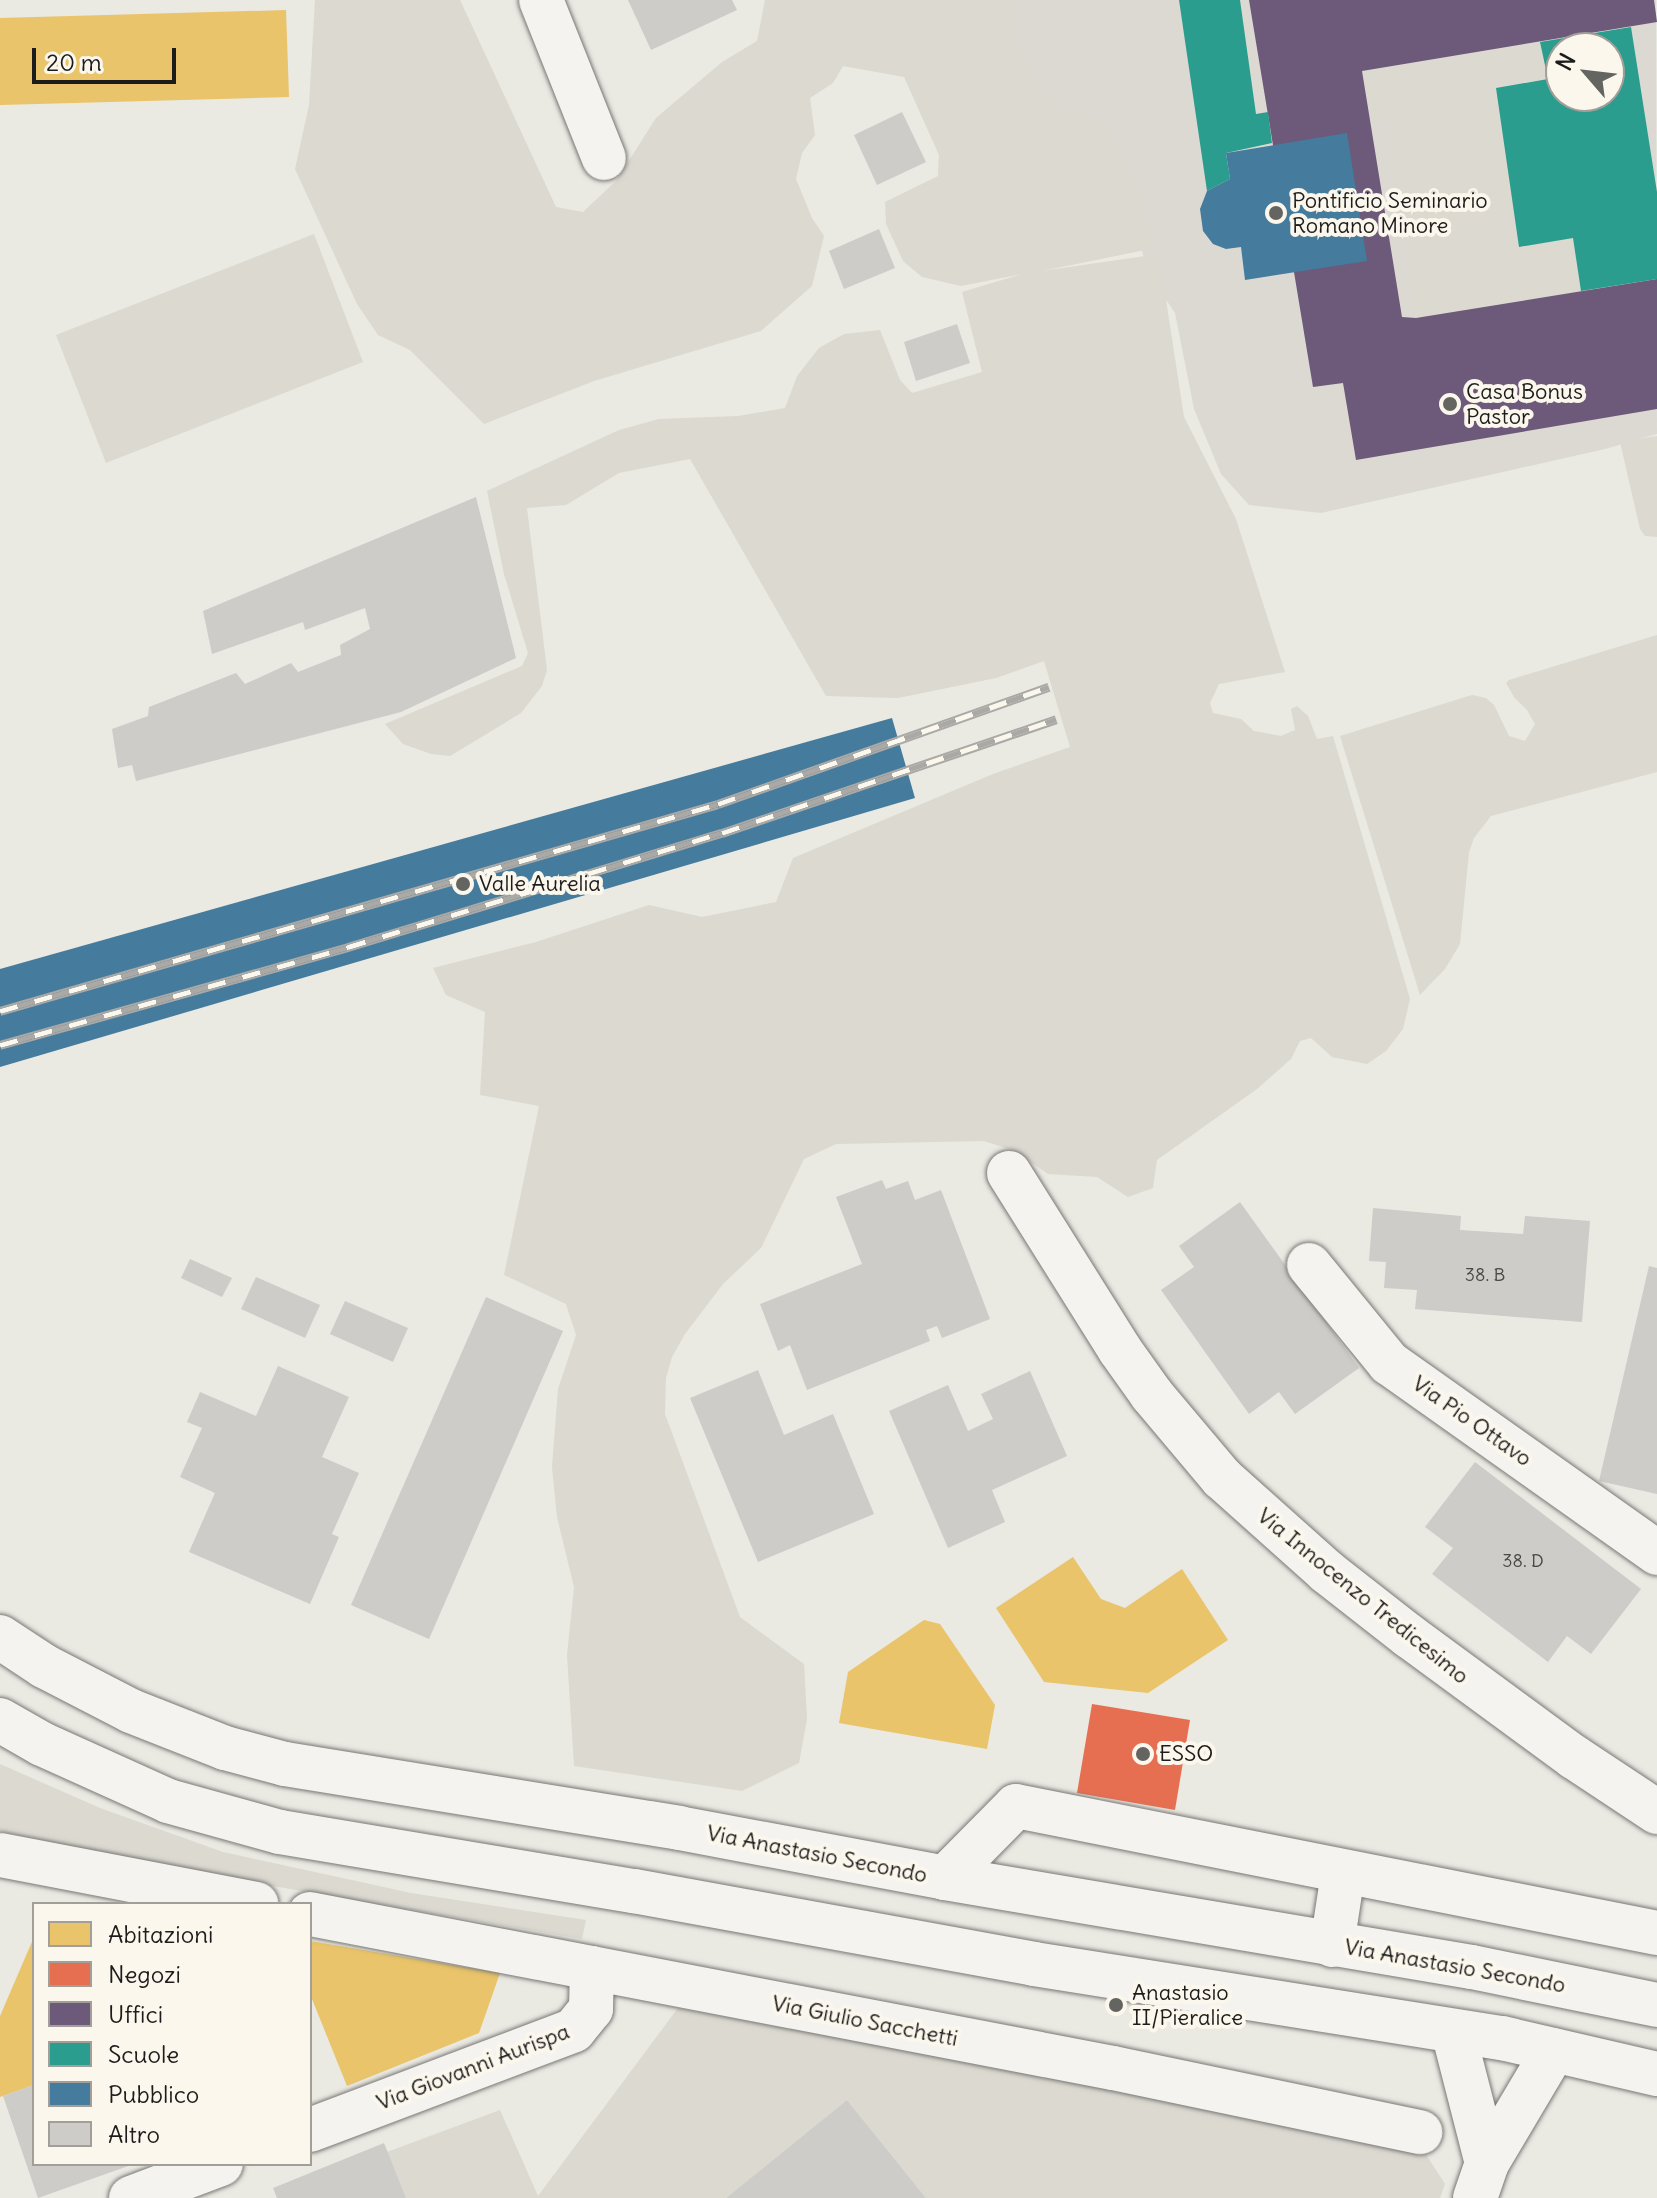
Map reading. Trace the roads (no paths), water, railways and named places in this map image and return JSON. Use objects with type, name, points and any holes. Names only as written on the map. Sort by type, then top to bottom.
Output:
[{"type":"street","points":[[541,0],[604,158]]},
{"type":"street","name":"Via Innocenzo Tredicesimo","points":[[1009,1173],[1120,1350],[1152,1395],[1222,1478],[1316,1563],[1409,1636],[1574,1757],[1657,1812]]},
{"type":"street","name":"Via Pio Ottavo","points":[[1309,1265],[1389,1363],[1657,1553]]},
{"type":"street","name":"Via Anastasio Secondo","points":[[0,1637],[93,1693],[225,1748],[342,1775],[482,1795],[945,1878],[1472,1967],[1657,2005]]},
{"type":"street","points":[[0,1720],[116,1780],[212,1814],[280,1832],[1049,1967],[1453,2031],[1657,2074]]},
{"type":"street","points":[[945,1878],[1016,1806],[1657,1933]]},
{"type":"street","points":[[0,1855],[246,1902]]},
{"type":"street","points":[[1332,1945],[1343,1873]]},
{"type":"street","name":"Via Giulio Sacchetti","points":[[312,1914],[1113,2068],[1420,2132]]},
{"type":"street","name":"Via Giovanni Aurispa","points":[[312,2129],[574,2030],[591,2009],[592,1968]]},
{"type":"street","points":[[1453,2031],[1481,2180]]},
{"type":"street","points":[[1481,2180],[1554,2050]]},
{"type":"street","points":[[131,2198],[216,2166]]},
{"type":"railway","points":[[0,1011],[718,804],[1049,687]]},
{"type":"railway","points":[[0,1045],[348,947],[722,833],[1056,719]]},
{"type":"place","name":"Pontificio Seminario Romano Minore","points":[[1276,213]]},
{"type":"place","name":"Casa Bonus Pastor","points":[[1450,404]]},
{"type":"place","name":"Valle Aurelia","points":[[463,884]]},
{"type":"place","name":"ESSO","points":[[1143,1754]]},
{"type":"place","name":"Anastasio II/Pieralice","points":[[1116,2005]]}]
